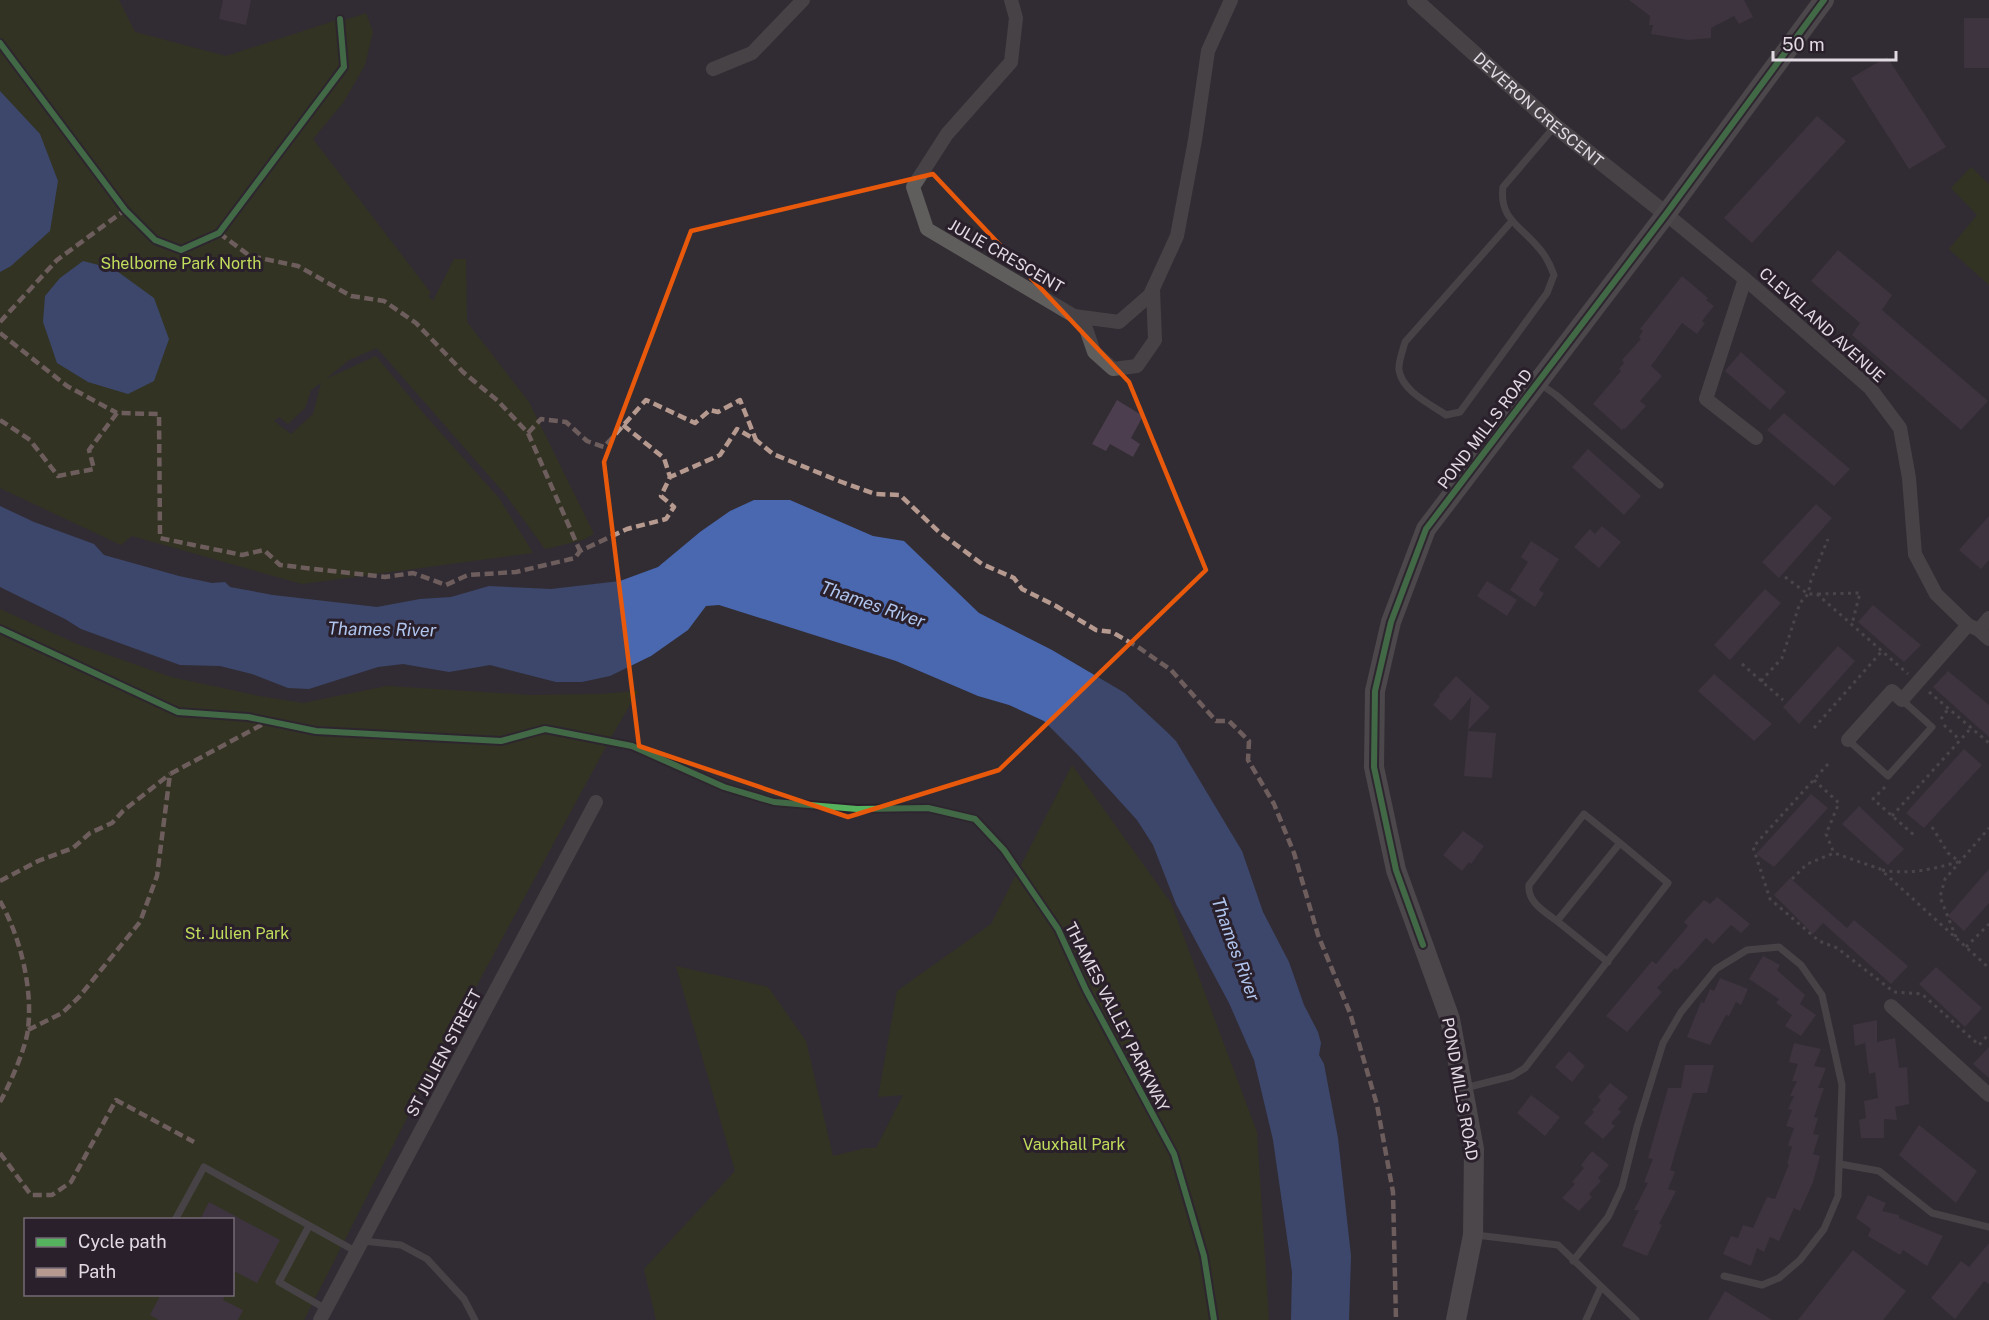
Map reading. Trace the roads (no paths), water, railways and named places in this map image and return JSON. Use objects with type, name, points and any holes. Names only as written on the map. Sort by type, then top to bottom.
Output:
[{"type":"main road","name":"POND MILLS ROAD","points":[[1456,1320],[1473,1235],[1474,1149],[1450,1019],[1394,858],[1374,767],[1375,691],[1391,622],[1426,529],[1666,214],[1824,0]]},
{"type":"street","points":[[713,69],[752,53],[803,0]]},
{"type":"street","name":"JULIE CRESCENT","points":[[1011,0],[1016,18],[1011,62],[947,134],[912,187],[927,230],[1074,316],[1119,322],[1150,295],[1177,236],[1208,51],[1231,0]]},
{"type":"street","name":"DEVERON CRESCENT","points":[[1415,0],[1556,126],[1666,214]]},
{"type":"street","name":"CLEVELAND AVENUE","points":[[1666,214],[1746,279],[1870,388],[1900,428],[1909,478],[1915,554],[1936,594],[1979,632]]},
{"type":"street","points":[[1746,279],[1706,399],[1756,438]]},
{"type":"street","name":"JULIE CRESCENT","points":[[1082,317],[1094,352],[1113,369],[1137,366],[1155,340],[1153,289]]},
{"type":"street","points":[[1848,740],[1892,691],[1902,700],[1917,683],[1979,632],[1989,618]]},
{"type":"street","name":"ST JULIEN STREET","points":[[323,1314],[596,802]]},
{"type":"street","points":[[1891,1006],[1989,1095]]},
{"type":"lane","points":[[1512,221],[1405,342],[1398,368],[1403,381],[1416,394],[1446,414],[1460,412],[1547,293],[1554,275],[1550,264],[1538,246],[1512,221],[1505,212],[1501,200],[1503,187],[1556,126]]},
{"type":"lane","points":[[1537,382],[1556,395],[1660,485]]},
{"type":"lane","points":[[1848,740],[1888,776],[1932,727],[1902,700]]},
{"type":"lane","points":[[1463,1088],[1512,1076],[1525,1068],[1608,962],[1668,883],[1584,814],[1529,885],[1528,891],[1538,906],[1608,962]]},
{"type":"lane","points":[[1557,921],[1620,843]]},
{"type":"lane","points":[[1573,1261],[1608,1217],[1622,1187],[1637,1127],[1663,1043],[1681,1012],[1716,969],[1747,950],[1779,947],[1801,965],[1822,995],[1842,1085],[1838,1196],[1824,1229],[1800,1260],[1779,1278],[1762,1285],[1724,1276]]},
{"type":"lane","points":[[1840,1164],[1880,1171],[1932,1214],[1989,1227]]},
{"type":"lane","points":[[176,1218],[204,1167],[309,1226],[360,1246],[401,1245],[427,1259],[464,1299],[475,1320]]},
{"type":"lane","points":[[309,1226],[279,1282],[323,1314]]},
{"type":"lane","points":[[1473,1235],[1558,1245],[1636,1320]]},
{"type":"lane","points":[[1586,1320],[1601,1287]]},
{"type":"water","points":[[0,91],[40,134],[58,181],[50,231],[11,266],[0,272]]},
{"type":"water","points":[[83,261],[114,269],[154,298],[169,339],[154,381],[128,394],[88,382],[57,363],[43,322],[45,296],[60,278]]},
{"type":"water","name":"Thames River","points":[[754,500],[790,500],[873,536],[904,541],[979,613],[1052,650],[1125,693],[1176,741],[1242,851],[1263,912],[1289,962],[1304,1005],[1318,1032],[1321,1043],[1319,1055],[1324,1064],[1338,1138],[1351,1256],[1349,1320],[1291,1320],[1292,1272],[1273,1140],[1254,1060],[1229,1003],[1176,904],[1153,845],[1137,820],[1044,721],[896,661],[719,605],[706,606],[688,630],[651,656],[610,676],[582,682],[556,682],[490,665],[449,672],[403,664],[378,667],[309,689],[288,688],[252,674],[220,666],[180,665],[81,629],[0,587],[0,506],[34,522],[94,544],[104,555],[179,576],[212,583],[225,582],[230,587],[273,595],[377,607],[420,599],[451,597],[489,586],[551,589],[620,581],[658,567],[700,532],[730,511]]},
{"type":"park label","name":"Shelborne Park North","points":[[181,263]]},
{"type":"park label","name":"St. Julien Park","points":[[237,933]]},
{"type":"park label","name":"Vauxhall Park","points":[[1074,1144]]}]
